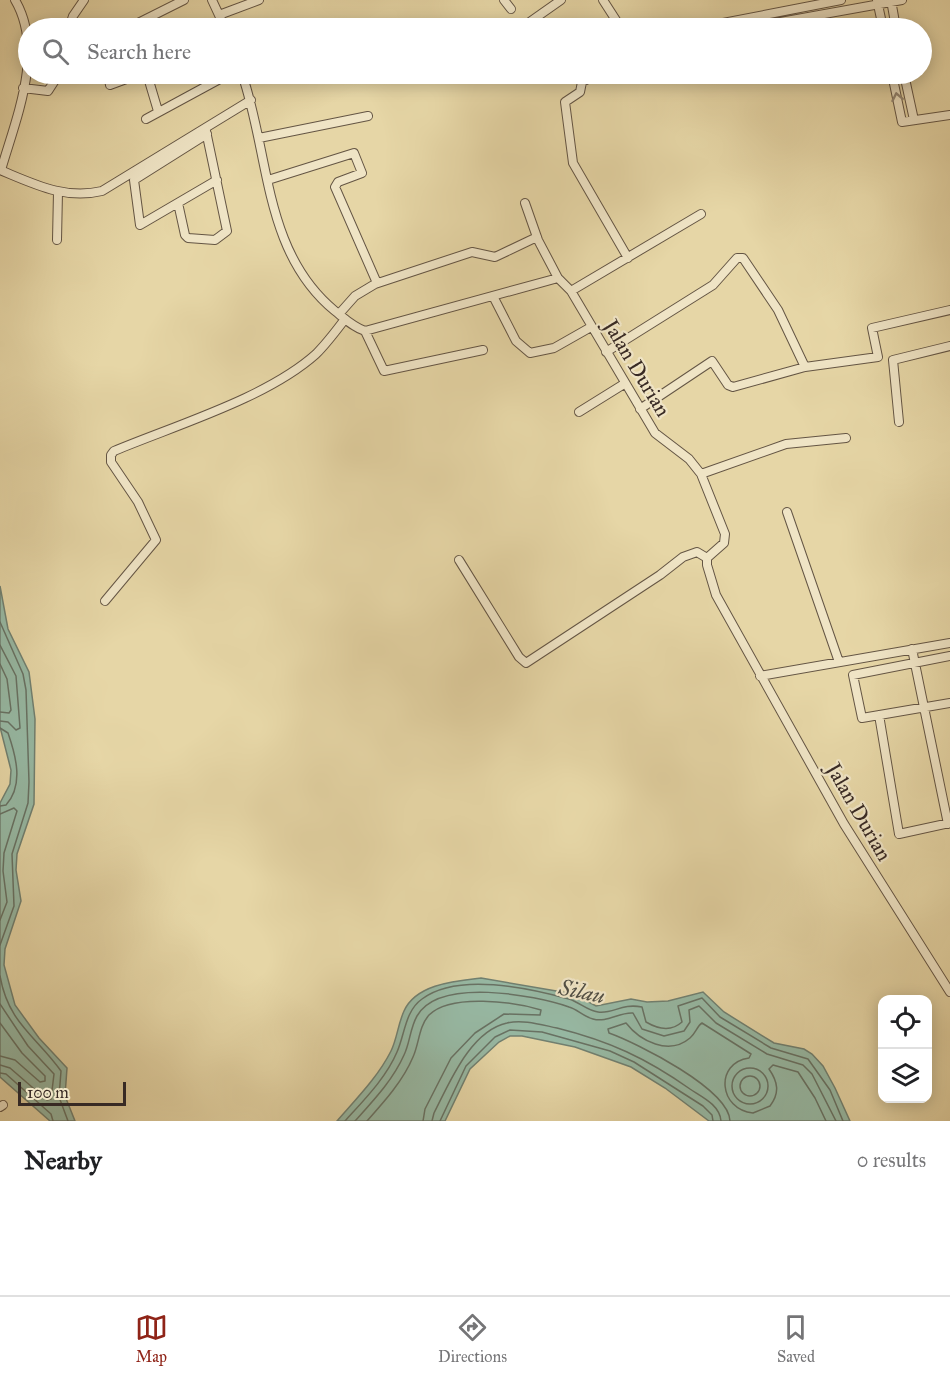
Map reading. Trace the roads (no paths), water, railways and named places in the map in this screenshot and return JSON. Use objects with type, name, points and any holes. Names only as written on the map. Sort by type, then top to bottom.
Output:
[{"type":"street","points":[[15,0],[25,18]]},
{"type":"street","points":[[72,18],[84,0]]},
{"type":"street","points":[[150,18],[184,0]]},
{"type":"street","points":[[212,0],[220,18]]},
{"type":"street","points":[[219,15],[259,0]]},
{"type":"street","points":[[504,0],[511,9]]},
{"type":"street","points":[[535,18],[561,0]]},
{"type":"street","points":[[603,0],[615,18]]},
{"type":"street","points":[[748,18],[841,0]]},
{"type":"street","points":[[797,18],[877,2],[902,0]]},
{"type":"street","points":[[891,1],[894,18]]},
{"type":"street","points":[[877,2],[881,18]]},
{"type":"street","points":[[23,84],[0,170],[58,192],[75,195],[102,191],[206,130]]},
{"type":"street","points":[[23,88],[48,91],[53,84]]},
{"type":"street","points":[[150,84],[158,111]]},
{"type":"street","points":[[146,119],[210,84]]},
{"type":"street","points":[[245,84],[251,100],[279,231],[286,249],[313,290],[342,316],[365,331],[384,371],[483,350]]},
{"type":"street","points":[[582,84],[580,92],[565,102],[573,163],[628,258]]},
{"type":"street","points":[[894,84],[902,122],[950,115]]},
{"type":"street","points":[[906,84],[915,120]]},
{"type":"street","points":[[217,180],[141,226],[134,180],[251,100]]},
{"type":"street","points":[[259,138],[368,116]]},
{"type":"street","points":[[178,203],[185,235],[188,237],[215,240],[227,231],[206,130]]},
{"type":"street","points":[[268,180],[354,153],[362,173],[338,182],[335,187],[377,283]]},
{"type":"street","points":[[57,240],[58,192]]},
{"type":"street","name":"Jalan Durian","points":[[525,203],[537,237],[558,278],[571,291],[640,409],[660,438],[689,459],[701,474],[725,534],[724,543],[707,558],[706,565],[716,595],[843,824],[950,992]]},
{"type":"street","points":[[571,291],[701,214]]},
{"type":"street","points":[[105,601],[156,540],[138,502],[111,462],[111,455],[282,378],[316,354],[355,296],[377,283],[472,252],[481,252],[492,257],[499,256],[537,237]]},
{"type":"street","points":[[606,352],[713,285],[737,258],[743,258],[778,310],[805,367]]},
{"type":"street","points":[[365,331],[494,298],[558,278]]},
{"type":"street","points":[[494,298],[516,341],[530,353],[554,348],[591,327]]},
{"type":"street","points":[[950,310],[872,328],[879,361],[950,346]]},
{"type":"street","points":[[640,409],[712,361],[730,387],[805,367],[878,357]]},
{"type":"street","points":[[892,360],[899,422]]},
{"type":"street","points":[[579,412],[624,384]]},
{"type":"street","points":[[701,474],[786,444],[846,438]]},
{"type":"street","points":[[788,512],[839,662]]},
{"type":"street","points":[[459,560],[519,657],[526,663],[660,575],[683,556],[698,552],[707,558]]},
{"type":"street","points":[[760,676],[950,643]]},
{"type":"street","points":[[879,715],[899,834],[947,824],[912,649]]},
{"type":"street","points":[[950,656],[854,674],[862,718],[950,703]]},
{"type":"water","points":[[0,586],[8,629],[29,672],[35,719],[34,804],[17,854],[16,870],[21,901],[5,949],[4,965],[15,1005],[39,1038],[67,1068],[65,1096],[75,1121],[50,1121],[0,1077],[0,803],[10,784],[11,770],[0,727]]},
{"type":"water","points":[[481,978],[574,994],[596,1006],[631,999],[647,1002],[668,1001],[703,992],[724,1012],[774,1043],[804,1049],[812,1054],[823,1066],[850,1121],[709,1121],[665,1088],[631,1067],[575,1047],[522,1036],[510,1036],[499,1042],[470,1069],[445,1121],[337,1121],[386,1061],[404,1011],[417,995],[437,986]]},
{"type":"water label","name":"Silau","points":[[582,991]]}]
